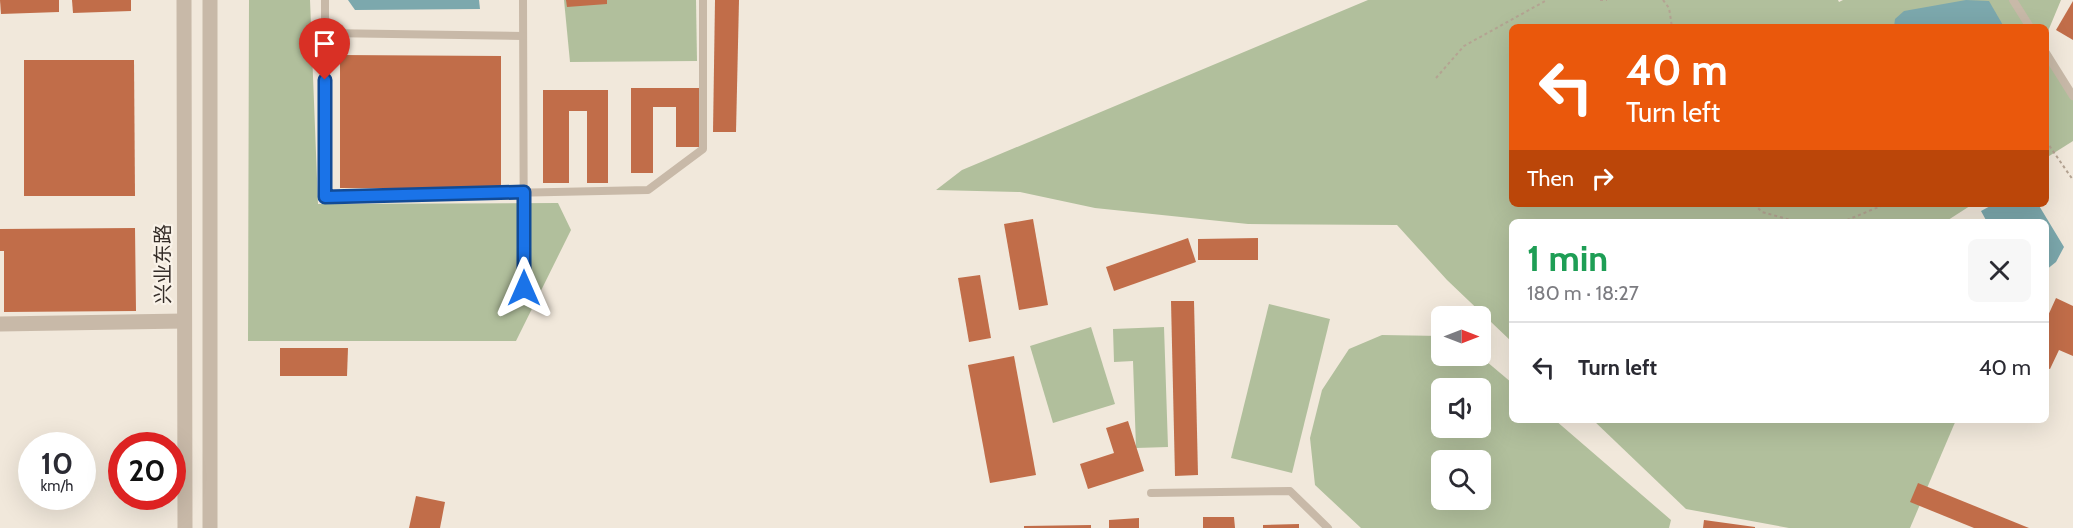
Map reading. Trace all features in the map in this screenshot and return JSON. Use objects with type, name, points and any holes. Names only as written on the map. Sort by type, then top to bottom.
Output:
[{"type":"street","name":"兴业东路","points":[[184,0],[185,528]]},
{"type":"street","points":[[210,0],[210,528]]},
{"type":"street","points":[[0,324],[184,321]]},
{"type":"lane","points":[[325,0],[325,197],[648,190],[703,149],[703,0]]},
{"type":"lane","points":[[523,0],[524,288]]},
{"type":"lane","points":[[2013,0],[2028,24]]},
{"type":"lane","points":[[325,33],[523,36]]},
{"type":"lane","points":[[2049,58],[2073,96]]},
{"type":"lane","points":[[1151,493],[1290,491],[1328,528]]},
{"type":"path","points":[[1436,78],[1464,46],[1547,0]]},
{"type":"path","points":[[1600,0],[1607,0]]},
{"type":"path","points":[[1663,0],[1669,8],[1672,24]]},
{"type":"path","points":[[2049,145],[2073,180]]},
{"type":"path","points":[[1757,207],[1762,212],[1787,219]]},
{"type":"path","points":[[1848,219],[1878,207]]},
{"type":"green space","points":[[249,0],[310,0],[318,204],[558,203],[571,230],[516,341],[248,341]]},
{"type":"green space","points":[[564,0],[696,0],[697,61],[570,62]]},
{"type":"green space","points":[[1368,0],[1838,0],[1839,2],[1843,0],[2061,0],[2049,29],[2049,24],[1509,24],[1509,207],[1968,207],[1950,219],[1509,219],[1509,339],[1491,322],[1491,306],[1474,306],[1397,225],[1248,224],[1095,208],[1020,192],[936,190],[962,170]]},
{"type":"green space","points":[[2049,58],[2073,96],[2073,141],[2049,156]]},
{"type":"green space","points":[[1269,304],[1330,319],[1292,473],[1231,458]]},
{"type":"green space","points":[[1091,327],[1115,404],[1053,423],[1030,346]]},
{"type":"green space","points":[[1164,327],[1168,447],[1136,448],[1133,361],[1114,362],[1113,329]]},
{"type":"green space","points":[[1382,335],[1431,336],[1431,366],[1491,365],[1509,380],[1509,423],[1558,423],[1671,520],[1669,528],[1361,528],[1315,485],[1310,438],[1322,390],[1349,349]]},
{"type":"green space","points":[[1596,423],[1955,423],[1910,528],[1789,528],[1686,509]]},
{"type":"water","points":[[348,0],[479,0],[480,9],[355,10]]},
{"type":"water","points":[[1966,0],[1989,1],[2002,24],[1894,24],[1895,19],[1904,11]]},
{"type":"water","points":[[1988,207],[2040,207],[2047,219],[1985,219],[1981,211]]},
{"type":"water","points":[[2049,222],[2064,247],[2056,262],[2049,268]]},
{"type":"building","points":[[0,0],[59,0],[59,12],[1,14]]},
{"type":"building","points":[[72,0],[131,0],[131,11],[73,13]]},
{"type":"building","points":[[566,0],[607,0],[607,4],[567,7]]},
{"type":"building","points":[[715,0],[739,0],[736,132],[713,132]]},
{"type":"building","points":[[2073,1],[2073,40],[2056,30]]},
{"type":"building","points":[[340,55],[501,56],[501,189],[340,188]]},
{"type":"building","points":[[24,60],[134,60],[135,196],[24,196]]},
{"type":"building","points":[[631,88],[701,88],[700,147],[676,147],[676,107],[653,107],[653,173],[631,173]]},
{"type":"building","points":[[543,90],[608,90],[608,183],[587,183],[587,111],[569,111],[569,183],[543,183]]},
{"type":"building","points":[[1033,219],[1048,305],[1019,310],[1004,224]]},
{"type":"building","points":[[135,228],[136,311],[4,312],[4,251],[0,251],[0,229]]},
{"type":"building","points":[[1188,238],[1196,262],[1114,291],[1106,267]]},
{"type":"building","points":[[1258,238],[1258,260],[1198,260],[1198,239]]},
{"type":"building","points":[[980,275],[991,338],[969,342],[958,278]]},
{"type":"building","points":[[2056,298],[2073,306],[2073,356],[2059,350],[2050,369],[2049,369],[2049,313]]},
{"type":"building","points":[[1171,301],[1194,301],[1198,475],[1175,476]]},
{"type":"building","points":[[280,348],[348,348],[347,376],[280,376]]},
{"type":"building","points":[[1014,356],[1036,475],[990,483],[968,365]]},
{"type":"building","points":[[1128,421],[1144,471],[1088,489],[1080,464],[1114,453],[1106,428]]},
{"type":"building","points":[[1918,483],[2029,528],[1974,528],[1910,502]]},
{"type":"building","points":[[416,496],[445,502],[440,528],[409,528]]},
{"type":"building","points":[[1203,517],[1234,517],[1235,528],[1203,528]]},
{"type":"building","points":[[1139,518],[1139,528],[1109,528],[1109,520]]},
{"type":"building","points":[[1704,520],[1755,527],[1755,528],[1703,528]]},
{"type":"building","points":[[1299,524],[1299,528],[1263,528],[1263,525]]},
{"type":"building","points":[[1091,525],[1091,528],[1024,528],[1024,526]]},
{"type":"route","points":[[325,80],[325,197],[524,192],[524,288]]}]
